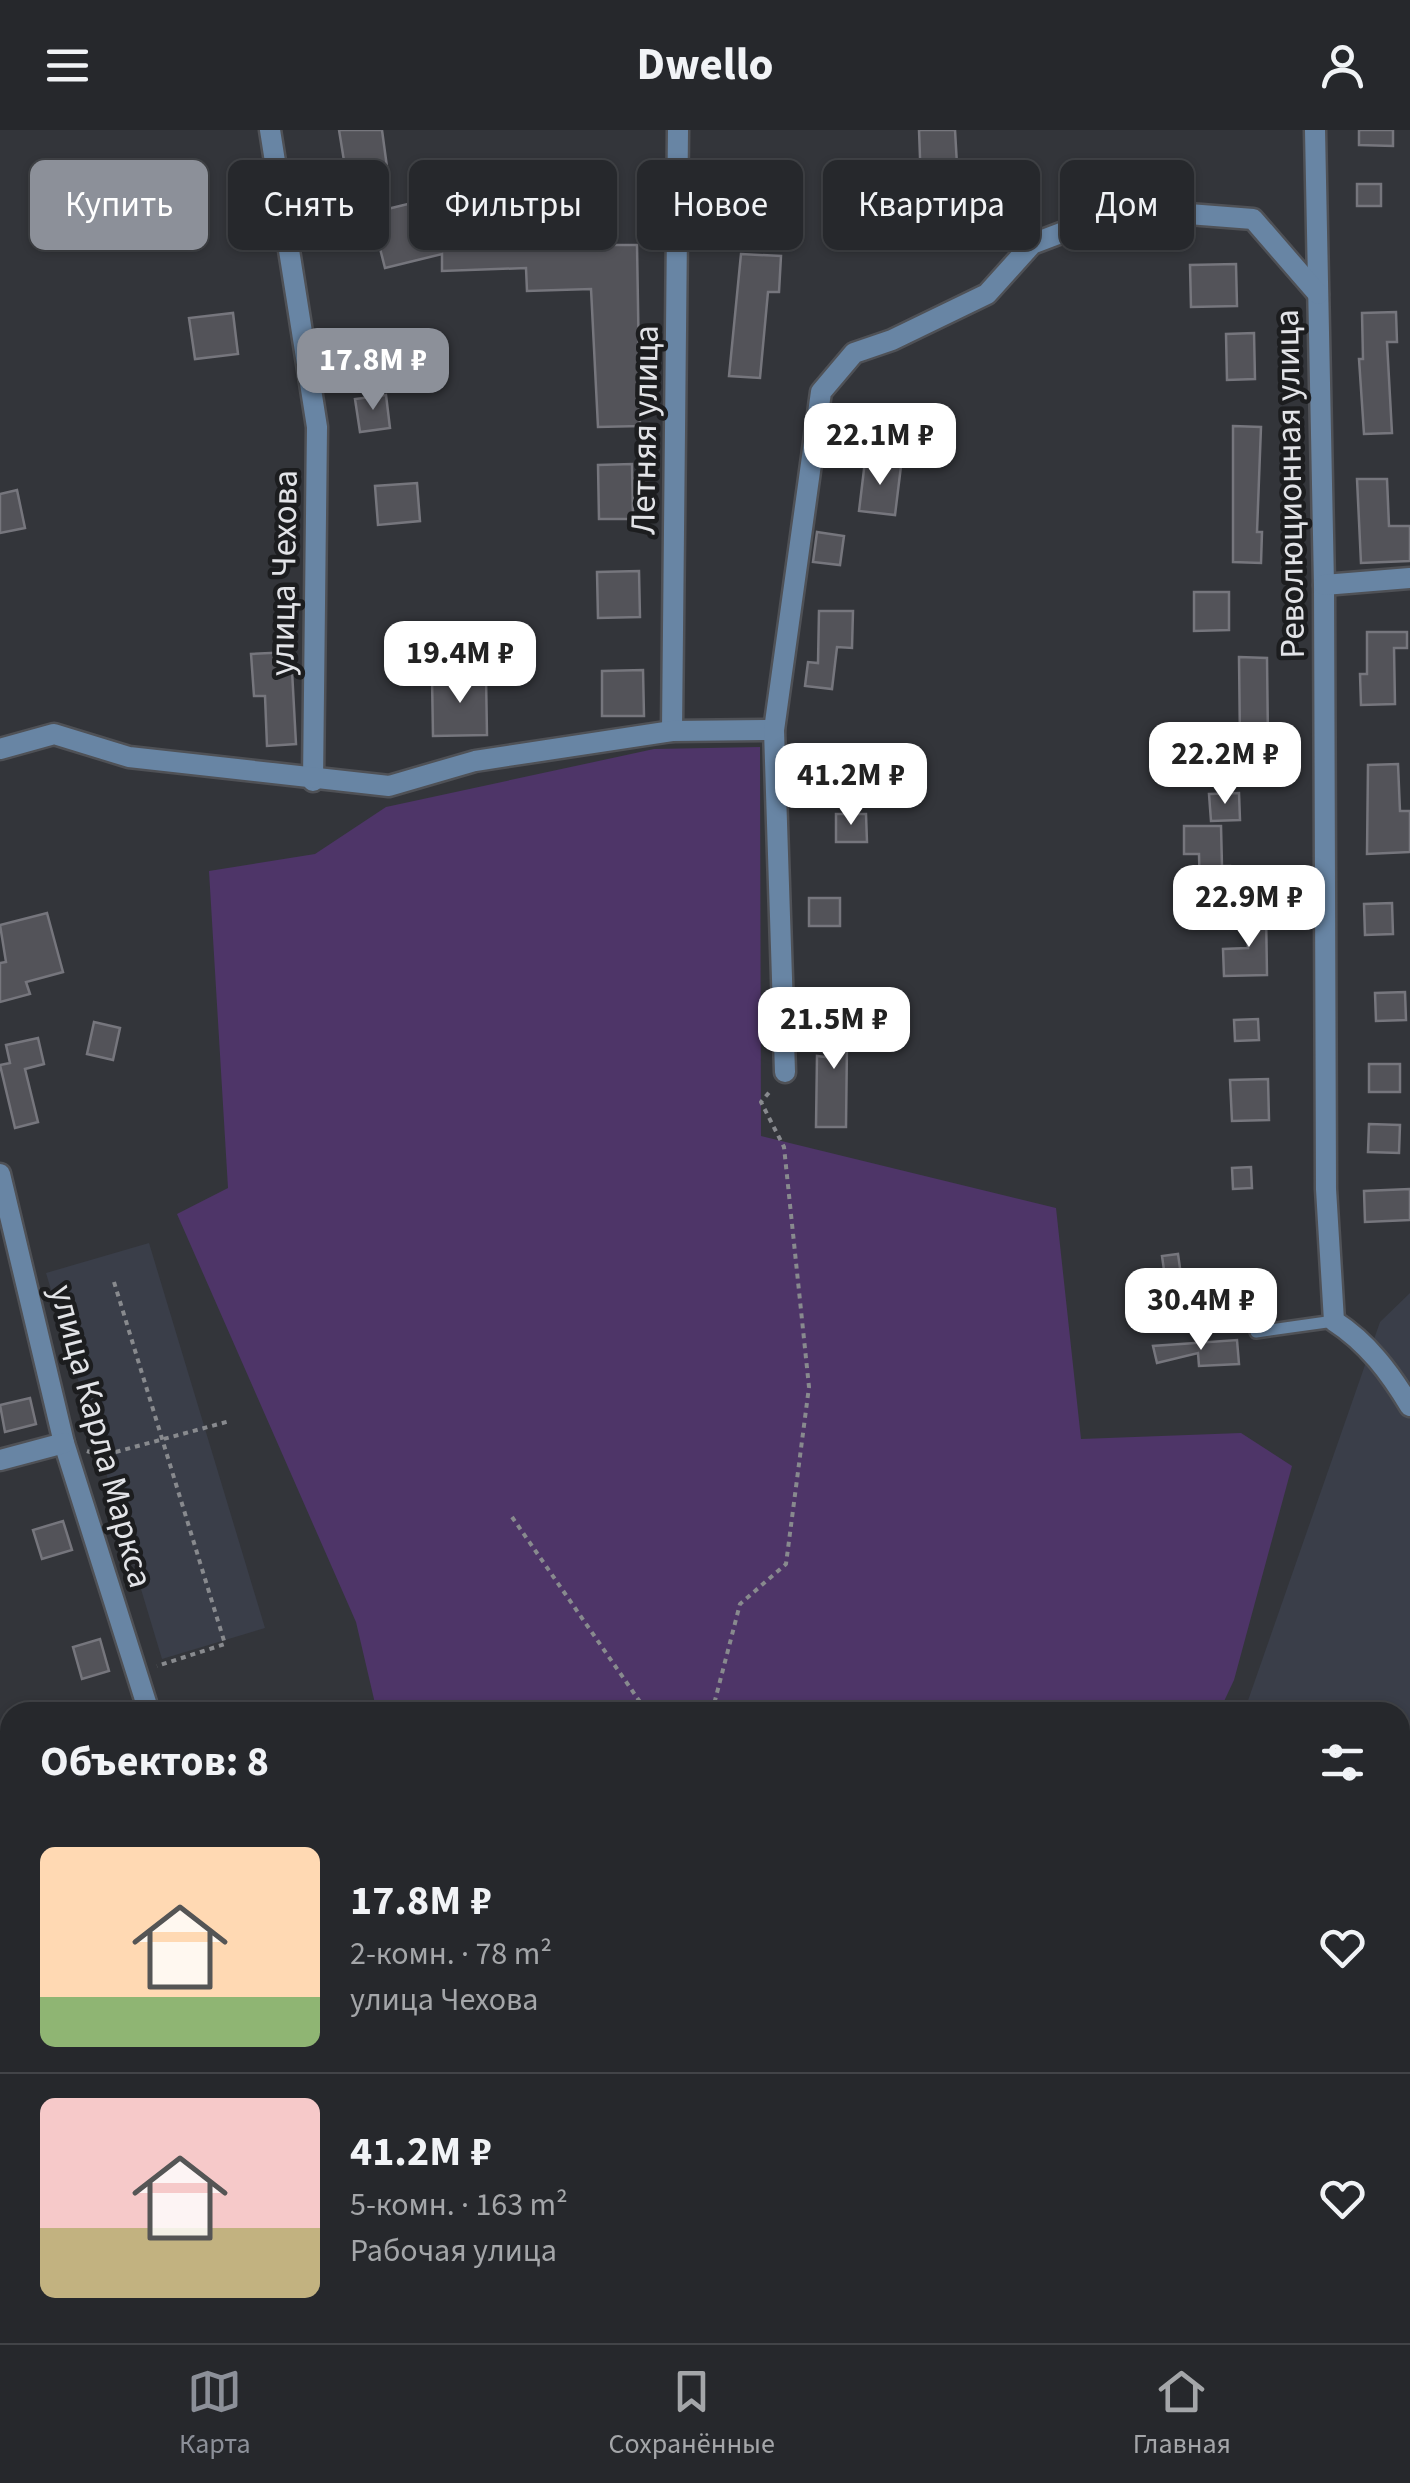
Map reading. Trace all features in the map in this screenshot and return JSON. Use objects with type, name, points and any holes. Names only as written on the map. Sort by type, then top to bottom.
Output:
[{"type":"street","name":"улица Чехова","points":[[270,130],[317,428],[313,781]]},
{"type":"street","name":"Летняя улица","points":[[672,732],[678,130]]},
{"type":"street","name":"Революционная улица","points":[[1316,130],[1324,586],[1326,1189],[1334,1322]]},
{"type":"street","points":[[785,1072],[774,730],[821,392],[854,353],[892,340],[987,294],[1032,244],[1124,209],[1254,219],[1318,294]]},
{"type":"street","points":[[1324,586],[1410,578]]},
{"type":"street","points":[[0,749],[54,734],[129,757],[313,781],[389,786],[475,761],[672,732],[774,730]]},
{"type":"street","name":"улица Карла Маркса","points":[[0,1174],[64,1443],[146,1702]]},
{"type":"street","points":[[1334,1322],[1354,1334],[1391,1375],[1410,1406]]},
{"type":"street","points":[[0,1460],[64,1443]]},
{"type":"lane","points":[[1256,1332],[1334,1322]]},
{"type":"path","points":[[715,1702],[740,1604],[786,1564],[809,1387],[784,1147],[761,1102],[785,1072]]},
{"type":"path","points":[[114,1282],[226,1644],[136,1672]]},
{"type":"path","points":[[64,1443],[101,1456],[230,1421]]},
{"type":"path","points":[[512,1517],[640,1702]]},
{"type":"shaded area","points":[[760,747],[761,1136],[1056,1208],[1081,1439],[1241,1433],[1292,1466],[1234,1680],[1224,1702],[375,1702],[356,1622],[177,1214],[228,1188],[209,871],[315,854],[386,807],[654,749]]},
{"type":"shaded area","points":[[149,1243],[265,1628],[162,1659],[46,1273]]},
{"type":"shaded area","points":[[1410,1293],[1410,1702],[1247,1702],[1380,1322]]},
{"type":"building","points":[[339,130],[382,130],[386,160],[344,160]]},
{"type":"building","points":[[919,130],[955,130],[957,160],[920,160]]},
{"type":"building","points":[[1359,130],[1393,130],[1393,146],[1359,145]]},
{"type":"building","points":[[1357,184],[1381,184],[1381,206],[1357,206]]},
{"type":"building","points":[[409,204],[409,250],[617,250],[617,245],[637,245],[640,426],[598,427],[591,289],[527,291],[526,268],[442,271],[442,254],[385,268],[380,250],[389,250],[389,209]]},
{"type":"building","points":[[741,254],[781,256],[779,292],[768,292],[760,378],[729,376]]},
{"type":"building","points":[[1236,264],[1237,306],[1191,307],[1190,265]]},
{"type":"building","points":[[1396,312],[1397,342],[1387,342],[1392,433],[1364,434],[1359,359],[1363,359],[1362,313]]},
{"type":"building","points":[[233,313],[238,354],[195,359],[189,318]]},
{"type":"building","points":[[1254,333],[1255,379],[1227,380],[1226,334]]},
{"type":"building","points":[[386,395],[390,428],[360,432],[355,399]]},
{"type":"building","points":[[847,406],[875,409],[871,440],[843,436]]},
{"type":"building","points":[[1233,426],[1261,427],[1257,532],[1262,532],[1261,563],[1233,562]]},
{"type":"building","points":[[865,461],[901,466],[895,515],[859,511]]},
{"type":"building","points":[[632,464],[633,519],[599,519],[598,465]]},
{"type":"building","points":[[1357,479],[1387,479],[1389,526],[1410,526],[1410,561],[1361,563]]},
{"type":"building","points":[[417,483],[420,521],[378,525],[375,486]]},
{"type":"building","points":[[17,490],[25,528],[0,533],[0,494]]},
{"type":"building","points":[[817,532],[844,536],[840,565],[813,562]]},
{"type":"building","points":[[639,571],[640,617],[598,618],[597,572]]},
{"type":"building","points":[[1194,592],[1229,592],[1229,630],[1194,631]]},
{"type":"building","points":[[819,611],[853,611],[852,648],[837,647],[832,689],[805,686],[808,662],[818,663]]},
{"type":"building","points":[[1367,632],[1407,632],[1407,648],[1394,648],[1395,704],[1361,705],[1360,674],[1367,674]]},
{"type":"building","points":[[291,652],[296,744],[267,746],[265,696],[254,696],[251,654]]},
{"type":"building","points":[[1239,657],[1267,658],[1268,742],[1240,741]]},
{"type":"building","points":[[643,670],[644,716],[602,716],[602,671]]},
{"type":"building","points":[[486,676],[487,735],[433,736],[432,677]]},
{"type":"building","points":[[813,759],[841,760],[839,791],[811,789]]},
{"type":"building","points":[[1398,764],[1400,811],[1410,811],[1410,852],[1367,854],[1368,765]]},
{"type":"building","points":[[1239,793],[1240,820],[1211,821],[1209,794]]},
{"type":"building","points":[[836,814],[866,814],[867,842],[836,842]]},
{"type":"building","points":[[1184,826],[1221,826],[1222,866],[1230,866],[1231,894],[1200,895],[1199,854],[1184,854]]},
{"type":"building","points":[[809,898],[840,898],[840,926],[809,926]]},
{"type":"building","points":[[1392,903],[1393,934],[1365,935],[1364,904]]},
{"type":"building","points":[[1266,911],[1267,975],[1224,976],[1223,949],[1248,948],[1246,913]]},
{"type":"building","points":[[47,913],[63,972],[26,982],[30,994],[0,1002],[0,963],[6,962],[0,925]]},
{"type":"building","points":[[1405,992],[1406,1020],[1376,1021],[1375,993]]},
{"type":"building","points":[[826,1016],[856,1016],[857,1044],[847,1044],[846,1127],[816,1127],[817,1056],[826,1057]]},
{"type":"building","points":[[1258,1019],[1259,1040],[1235,1041],[1234,1020]]},
{"type":"building","points":[[94,1022],[120,1028],[113,1060],[87,1054]]},
{"type":"building","points":[[38,1038],[44,1064],[25,1069],[38,1122],[15,1128],[0,1065],[10,1063],[6,1045]]},
{"type":"building","points":[[1369,1064],[1400,1064],[1400,1092],[1369,1092]]},
{"type":"building","points":[[1268,1079],[1269,1120],[1232,1121],[1230,1080]]},
{"type":"building","points":[[1369,1124],[1400,1125],[1399,1153],[1368,1152]]},
{"type":"building","points":[[1251,1167],[1252,1188],[1233,1189],[1232,1168]]},
{"type":"building","points":[[1410,1189],[1410,1220],[1365,1222],[1364,1191]]},
{"type":"building","points":[[1178,1254],[1181,1275],[1165,1277],[1162,1256]]},
{"type":"building","points":[[1237,1340],[1239,1364],[1199,1366],[1198,1353],[1157,1363],[1153,1346]]},
{"type":"building","points":[[30,1398],[36,1424],[5,1432],[0,1405]]},
{"type":"building","points":[[63,1521],[72,1550],[42,1559],[33,1530]]},
{"type":"building","points":[[100,1639],[109,1671],[82,1679],[73,1647]]}]
